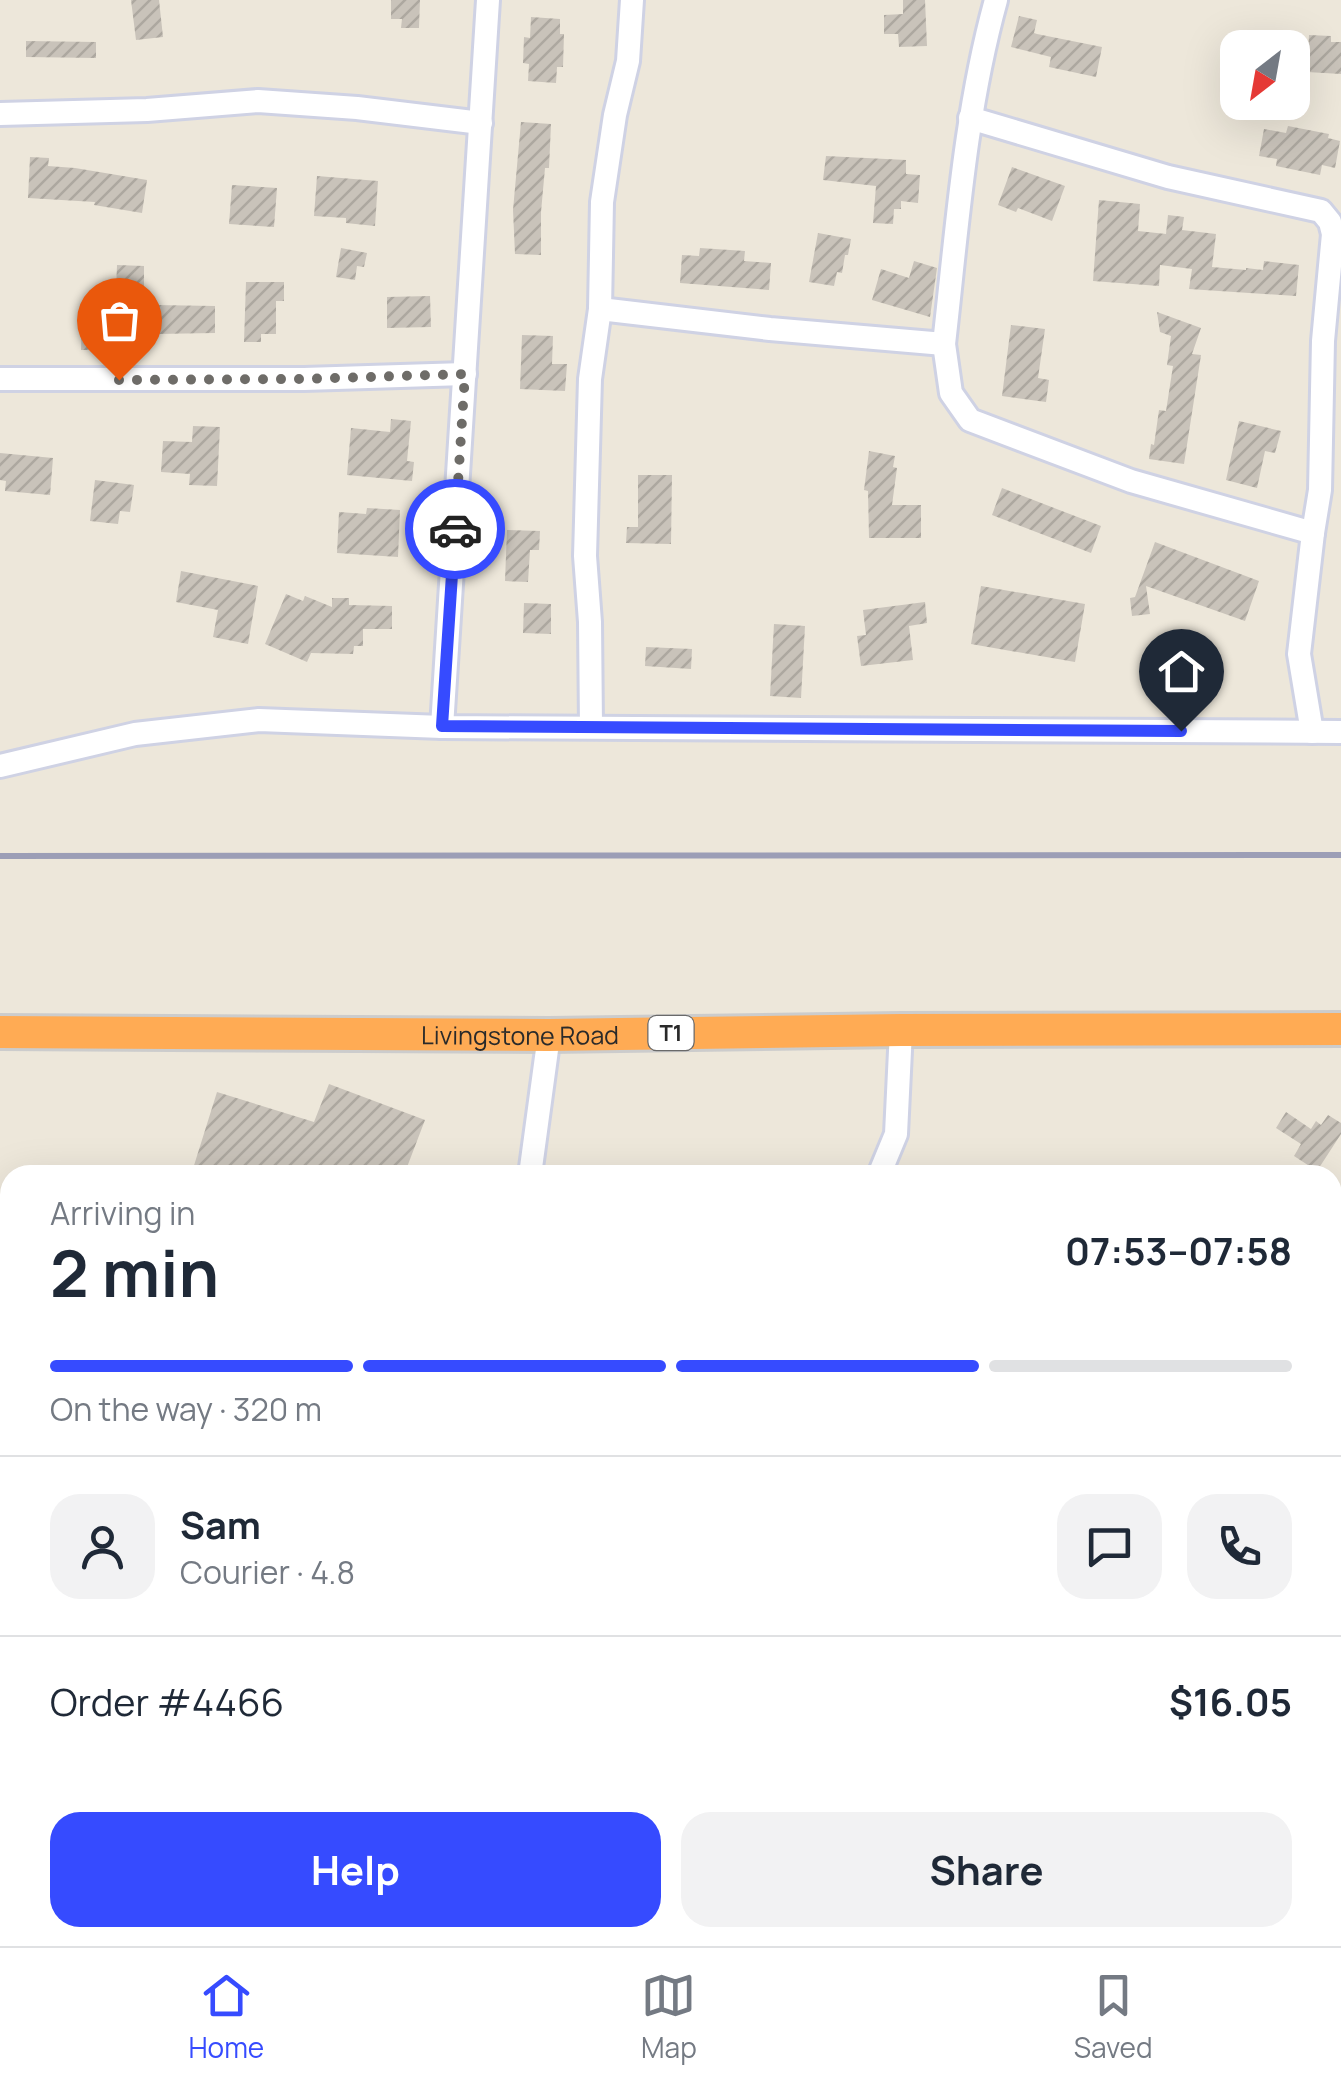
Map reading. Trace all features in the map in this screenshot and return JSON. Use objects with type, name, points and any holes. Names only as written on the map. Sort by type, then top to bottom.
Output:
[{"type":"highway","name":"Livingstone Road","points":[[0,1032],[549,1035],[1341,1028]]},
{"type":"street","points":[[442,726],[488,0]]},
{"type":"street","points":[[590,728],[590,622],[585,556],[590,379],[600,309],[602,202],[628,61],[632,0]]},
{"type":"street","points":[[996,0],[970,118],[944,344],[951,393],[970,420],[1131,481],[1313,533]]},
{"type":"street","points":[[0,114],[147,110],[258,101],[481,123]]},
{"type":"street","points":[[970,118],[1168,177],[1321,211],[1330,222],[1320,490],[1299,654],[1312,732]]},
{"type":"street","points":[[600,309],[944,344]]},
{"type":"street","points":[[0,380],[284,380],[465,374]]},
{"type":"street","points":[[0,766],[135,734],[259,720],[590,728],[1341,732]]},
{"type":"street","points":[[883,1165],[896,1134],[901,1030]]},
{"type":"street","points":[[531,1165],[549,1035]]},
{"type":"building","points":[[131,0],[159,0],[163,37],[136,40]]},
{"type":"building","points":[[391,0],[420,0],[419,28],[401,28],[402,19],[391,19]]},
{"type":"building","points":[[903,0],[925,0],[927,46],[899,47],[898,34],[884,34],[884,15],[903,14]]},
{"type":"building","points":[[1019,16],[1037,20],[1034,33],[1102,47],[1096,77],[1049,67],[1051,57],[1011,47]]},
{"type":"building","points":[[531,17],[560,19],[560,34],[564,34],[563,67],[557,67],[556,83],[528,81],[529,64],[523,63],[524,37],[530,38]]},
{"type":"building","points":[[1310,35],[1331,36],[1331,42],[1341,42],[1341,74],[1310,72]]},
{"type":"building","points":[[26,41],[96,42],[96,58],[26,57]]},
{"type":"building","points":[[521,122],[551,124],[541,212],[541,255],[515,254],[513,210]]},
{"type":"building","points":[[1288,126],[1329,134],[1328,138],[1340,141],[1335,168],[1322,165],[1320,175],[1276,166],[1277,159],[1259,156],[1264,129],[1286,133]]},
{"type":"building","points":[[826,156],[906,160],[906,174],[920,175],[918,203],[901,201],[901,209],[894,209],[893,224],[873,223],[876,186],[823,180]]},
{"type":"building","points":[[30,157],[49,158],[48,166],[147,180],[142,213],[94,205],[95,202],[28,198]]},
{"type":"building","points":[[1012,167],[1065,186],[1052,221],[998,205]]},
{"type":"building","points":[[317,176],[378,181],[375,226],[346,223],[346,218],[314,216]]},
{"type":"building","points":[[232,185],[277,188],[274,227],[229,224]]},
{"type":"building","points":[[1099,200],[1140,204],[1138,231],[1166,234],[1168,215],[1184,217],[1182,230],[1216,234],[1212,267],[1263,270],[1264,261],[1299,265],[1296,296],[1189,289],[1192,269],[1160,265],[1159,286],[1093,281]]},
{"type":"building","points":[[818,233],[851,239],[842,273],[837,272],[834,286],[809,282]]},
{"type":"building","points":[[341,248],[367,253],[364,267],[357,266],[355,280],[336,277]]},
{"type":"building","points":[[700,248],[745,251],[744,261],[771,263],[769,290],[680,283],[682,255],[699,256]]},
{"type":"building","points":[[914,261],[937,268],[930,317],[872,300],[881,269],[909,278]]},
{"type":"building","points":[[117,265],[144,266],[144,292],[116,291]]},
{"type":"building","points":[[246,282],[284,282],[284,301],[276,301],[276,334],[261,334],[261,342],[244,342]]},
{"type":"building","points":[[430,296],[431,327],[387,328],[387,297]]},
{"type":"building","points":[[156,305],[215,306],[215,333],[157,334]]},
{"type":"building","points":[[1157,312],[1201,328],[1192,354],[1201,355],[1184,464],[1149,459],[1159,410],[1166,411],[1173,366],[1167,365],[1171,336],[1160,332]]},
{"type":"building","points":[[82,316],[111,317],[110,350],[81,350]]},
{"type":"building","points":[[1011,325],[1045,329],[1038,378],[1049,380],[1046,402],[1002,396]]},
{"type":"building","points":[[522,335],[553,336],[552,364],[567,364],[565,391],[520,389]]},
{"type":"building","points":[[391,419],[411,421],[407,461],[414,462],[412,481],[347,475],[351,428],[390,432]]},
{"type":"building","points":[[1239,421],[1281,431],[1275,453],[1265,451],[1257,488],[1226,480]]},
{"type":"building","points":[[193,426],[220,427],[217,486],[189,485],[190,474],[161,472],[163,441],[192,442]]},
{"type":"building","points":[[869,451],[895,456],[892,505],[921,505],[921,538],[869,538],[868,491],[864,490]]},
{"type":"building","points":[[0,453],[53,458],[50,495],[5,491],[6,481],[0,480]]},
{"type":"building","points":[[638,475],[672,475],[671,544],[626,543],[627,527],[638,527]]},
{"type":"building","points":[[95,480],[134,485],[130,512],[120,511],[118,524],[90,521]]},
{"type":"building","points":[[1002,488],[1101,526],[1091,553],[992,515]]},
{"type":"building","points":[[367,508],[400,510],[398,557],[337,553],[339,512],[366,514]]},
{"type":"building","points":[[507,530],[540,531],[539,550],[530,550],[528,582],[505,581]]},
{"type":"building","points":[[1155,542],[1259,581],[1245,621],[1146,586],[1150,614],[1132,616],[1130,598],[1135,597]]},
{"type":"building","points":[[181,571],[258,586],[248,644],[213,637],[218,610],[176,602]]},
{"type":"building","points":[[981,586],[1085,604],[1075,662],[971,644]]},
{"type":"building","points":[[286,594],[303,601],[305,596],[332,607],[332,598],[349,598],[349,605],[392,606],[392,629],[363,629],[363,646],[354,646],[353,654],[311,653],[307,662],[265,644]]},
{"type":"building","points":[[925,602],[927,623],[909,626],[913,660],[861,666],[857,636],[866,635],[863,610]]},
{"type":"building","points":[[524,603],[551,604],[551,634],[523,633]]},
{"type":"building","points":[[774,624],[805,626],[801,698],[770,696]]},
{"type":"building","points":[[646,647],[692,649],[691,669],[645,666]]},
{"type":"building","points":[[329,1084],[425,1120],[408,1165],[194,1165],[217,1092],[314,1122]]},
{"type":"building","points":[[1286,1112],[1311,1129],[1316,1121],[1321,1125],[1328,1115],[1341,1123],[1341,1134],[1321,1165],[1308,1165],[1294,1156],[1301,1144],[1276,1128]]},
{"type":"railway","points":[[0,856],[1341,855]]},
{"type":"way so far","points":[[119,380],[465,374],[455,529]]},
{"type":"route","points":[[455,529],[442,726],[1181,731]]}]
